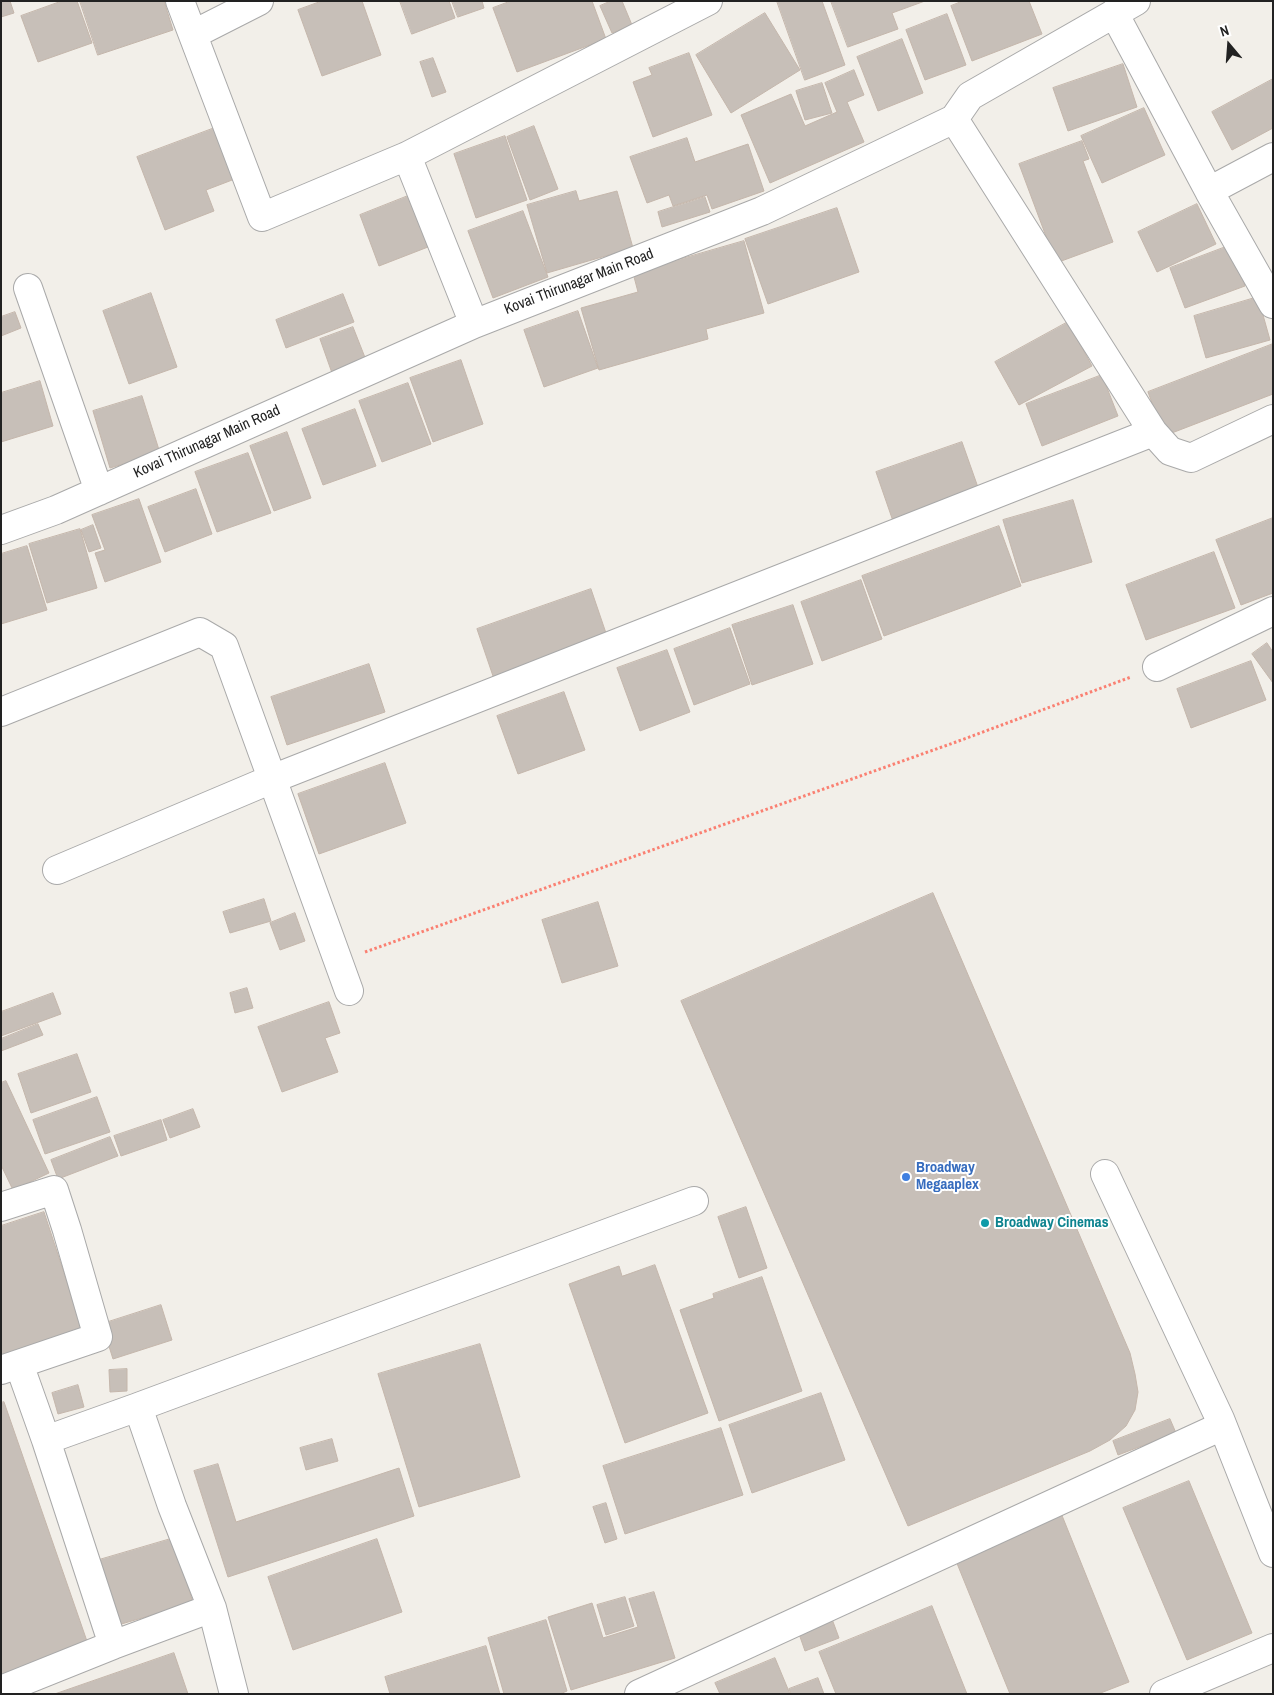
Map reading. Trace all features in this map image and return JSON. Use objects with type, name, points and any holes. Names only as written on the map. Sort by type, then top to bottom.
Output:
[{"type":"street","points":[[180,1],[262,217],[407,156],[708,1]]},
{"type":"street","points":[[194,34],[259,1]]},
{"type":"street","points":[[1125,7],[1208,191],[1273,304]]},
{"type":"street","name":"Kovai Thirunagar Main Road","points":[[1,530],[56,510],[474,324],[762,211],[954,119],[970,96],[1125,7]]},
{"type":"street","points":[[954,119],[1153,432],[1170,451],[1191,458],[1273,419]]},
{"type":"street","points":[[407,156],[474,324]]},
{"type":"street","points":[[1208,191],[1273,157]]},
{"type":"street","points":[[28,288],[99,491]]},
{"type":"street","points":[[57,870],[272,779],[1153,432]]},
{"type":"street","points":[[1157,667],[1273,612]]},
{"type":"street","points":[[1,712],[200,632],[224,646],[349,991]]},
{"type":"street","points":[[1105,1174],[1222,1426],[1273,1553]]},
{"type":"street","points":[[1,1207],[54,1190],[98,1337],[10,1367],[46,1440],[113,1645]]},
{"type":"street","points":[[46,1440],[694,1201]]},
{"type":"street","points":[[138,1407],[172,1506],[212,1608],[234,1694]]},
{"type":"street","points":[[639,1694],[1222,1426]]},
{"type":"street","points":[[1,1690],[212,1608]]},
{"type":"street","points":[[1164,1694],[1273,1648]]},
{"type":"path","points":[[338,962],[937,749],[1157,667]]},
{"type":"building","points":[[1,1],[10,1],[14,13],[1,17]]},
{"type":"building","points":[[62,1],[77,1],[92,43],[38,62],[21,16]]},
{"type":"building","points":[[80,1],[164,1],[173,30],[98,55]]},
{"type":"building","points":[[322,1],[362,1],[381,55],[322,76],[298,10]]},
{"type":"building","points":[[400,1],[449,1],[455,18],[412,34]]},
{"type":"building","points":[[452,1],[482,1],[484,8],[458,17]]},
{"type":"building","points":[[511,1],[592,1],[606,39],[517,72],[493,8]]},
{"type":"building","points":[[611,1],[622,1],[632,25],[612,33],[600,6]]},
{"type":"building","points":[[777,1],[822,1],[845,65],[805,80]]},
{"type":"building","points":[[831,1],[925,1],[892,13],[898,29],[848,47]]},
{"type":"building","points":[[963,1],[1029,1],[1042,34],[972,61],[951,6]]},
{"type":"building","points":[[765,13],[800,70],[731,113],[696,55]]},
{"type":"building","points":[[947,14],[966,65],[925,80],[906,30]]},
{"type":"building","points":[[902,39],[923,93],[878,111],[857,57]]},
{"type":"building","points":[[689,53],[712,115],[653,137],[633,82],[652,75],[649,68]]},
{"type":"building","points":[[433,58],[446,92],[432,97],[420,62]]},
{"type":"building","points":[[1123,64],[1137,107],[1068,131],[1053,88]]},
{"type":"building","points":[[854,70],[864,95],[847,102],[864,142],[770,183],[741,115],[791,94],[805,126],[837,112],[825,83]]},
{"type":"building","points":[[1273,79],[1273,128],[1232,150],[1212,112]]},
{"type":"building","points":[[822,83],[832,113],[805,120],[796,91]]},
{"type":"building","points":[[1144,108],[1165,155],[1102,183],[1081,136]]},
{"type":"building","points":[[220,126],[240,177],[206,190],[214,211],[165,230],[137,157]]},
{"type":"building","points":[[534,126],[558,189],[530,200],[507,137]]},
{"type":"building","points":[[505,136],[527,200],[476,218],[454,154]]},
{"type":"building","points":[[687,138],[695,162],[748,144],[764,191],[712,209],[707,195],[673,206],[669,195],[647,203],[630,157]]},
{"type":"building","points":[[1082,141],[1089,159],[1083,161],[1113,242],[1056,263],[1019,164]]},
{"type":"building","points":[[576,191],[579,201],[617,191],[633,248],[547,273],[527,205]]},
{"type":"building","points":[[408,196],[428,247],[379,266],[360,215]]},
{"type":"building","points":[[705,197],[710,212],[662,227],[658,212]]},
{"type":"building","points":[[1197,204],[1216,244],[1157,272],[1138,232]]},
{"type":"building","points":[[837,208],[859,272],[768,304],[745,239]]},
{"type":"building","points":[[523,211],[548,277],[493,298],[468,231]]},
{"type":"building","points":[[744,241],[764,313],[706,329],[708,339],[599,370],[581,308],[638,292],[633,273]]},
{"type":"building","points":[[1231,245],[1245,286],[1185,308],[1170,268]]},
{"type":"building","points":[[151,293],[177,367],[129,384],[103,311]]},
{"type":"building","points":[[343,294],[354,322],[286,348],[276,320]]},
{"type":"building","points":[[1258,297],[1270,340],[1206,358],[1194,316]]},
{"type":"building","points":[[578,311],[598,368],[544,387],[524,330]]},
{"type":"building","points":[[15,312],[21,328],[1,336],[1,317]]},
{"type":"building","points":[[1068,322],[1092,366],[1019,405],[995,362]]},
{"type":"building","points":[[353,327],[366,360],[332,373],[320,339]]},
{"type":"building","points":[[1273,344],[1273,394],[1164,436],[1148,392]]},
{"type":"building","points":[[461,360],[483,424],[433,442],[410,378]]},
{"type":"building","points":[[1102,375],[1118,416],[1042,446],[1026,404]]},
{"type":"building","points":[[40,381],[53,426],[1,442],[1,393]]},
{"type":"building","points":[[408,383],[431,444],[382,462],[359,401]]},
{"type":"building","points":[[142,396],[160,453],[110,468],[93,411]]},
{"type":"building","points":[[355,409],[376,466],[323,485],[302,429]]},
{"type":"building","points":[[287,432],[311,498],[274,511],[250,446]]},
{"type":"building","points":[[962,442],[980,493],[894,524],[876,472]]},
{"type":"building","points":[[248,453],[271,513],[217,532],[195,472]]},
{"type":"building","points":[[196,489],[212,534],[165,552],[148,507]]},
{"type":"building","points":[[139,499],[161,562],[105,582],[95,553],[105,550],[92,515]]},
{"type":"building","points":[[1073,500],[1092,562],[1022,583],[1003,520]]},
{"type":"building","points":[[1273,518],[1273,593],[1241,605],[1216,540]]},
{"type":"building","points":[[93,525],[101,548],[89,552],[81,530]]},
{"type":"building","points":[[999,526],[1021,586],[884,636],[862,576]]},
{"type":"building","points":[[80,529],[97,588],[47,603],[29,544]]},
{"type":"building","points":[[27,546],[47,610],[1,624],[1,554]]},
{"type":"building","points":[[1214,552],[1235,608],[1146,640],[1126,585]]},
{"type":"building","points":[[861,580],[882,639],[822,661],[801,602]]},
{"type":"building","points":[[591,589],[608,639],[494,679],[477,629]]},
{"type":"building","points":[[793,605],[813,664],[752,685],[732,625]]},
{"type":"building","points":[[730,628],[750,684],[694,705],[674,649]]},
{"type":"building","points":[[1267,643],[1273,652],[1273,683],[1252,654]]},
{"type":"building","points":[[667,650],[690,712],[640,731],[617,668]]},
{"type":"building","points":[[1251,661],[1266,700],[1191,728],[1177,689]]},
{"type":"building","points":[[369,664],[385,712],[287,745],[271,697]]},
{"type":"building","points":[[564,692],[585,750],[518,774],[497,716]]},
{"type":"building","points":[[385,763],[406,823],[319,854],[298,794]]},
{"type":"building","name":"Broadway Megaaplex","points":[[933,893],[1130,1353],[1138,1392],[1135,1410],[1126,1426],[1110,1440],[1090,1451],[908,1526],[681,1001]]},
{"type":"building","points":[[264,899],[271,921],[230,933],[223,912]]},
{"type":"building","points":[[598,902],[618,966],[562,983],[542,920]]},
{"type":"building","points":[[295,913],[305,941],[280,950],[270,923]]},
{"type":"building","points":[[247,988],[253,1008],[235,1013],[230,993]]},
{"type":"building","points":[[53,993],[61,1014],[1,1036],[1,1012]]},
{"type":"building","points":[[329,1002],[340,1033],[325,1038],[338,1072],[282,1092],[258,1027]]},
{"type":"building","points":[[38,1024],[43,1035],[1,1051],[1,1039]]},
{"type":"building","points":[[77,1054],[91,1092],[31,1113],[18,1074]]},
{"type":"building","points":[[6,1081],[49,1173],[13,1190],[1,1165],[1,1083]]},
{"type":"building","points":[[97,1097],[110,1132],[45,1154],[33,1120]]},
{"type":"building","points":[[193,1109],[200,1127],[170,1138],[163,1120]]},
{"type":"building","points":[[161,1120],[167,1140],[121,1156],[114,1136]]},
{"type":"building","points":[[110,1137],[118,1156],[58,1179],[51,1160]]},
{"type":"building","points":[[746,1207],[767,1268],[739,1278],[718,1217]]},
{"type":"building","points":[[44,1212],[83,1331],[1,1360],[1,1226]]},
{"type":"building","points":[[655,1265],[708,1413],[625,1443],[569,1284],[619,1266],[622,1276]]},
{"type":"building","points":[[762,1277],[802,1391],[719,1421],[680,1310],[714,1298],[713,1294]]},
{"type":"building","points":[[161,1305],[172,1340],[113,1359],[102,1324]]},
{"type":"building","points":[[480,1344],[520,1477],[419,1507],[378,1374]]},
{"type":"building","points":[[127,1369],[127,1391],[110,1392],[109,1370]]},
{"type":"building","points":[[78,1385],[84,1407],[58,1414],[52,1393]]},
{"type":"building","points":[[821,1393],[845,1460],[752,1493],[729,1425]]},
{"type":"building","points":[[4,1402],[89,1647],[1,1677],[1,1403]]},
{"type":"building","points":[[1170,1419],[1176,1433],[1118,1455],[1113,1441]]},
{"type":"building","points":[[721,1428],[743,1495],[625,1534],[603,1466]]},
{"type":"building","points":[[332,1439],[338,1461],[306,1470],[300,1448]]},
{"type":"building","points":[[218,1464],[236,1522],[399,1468],[414,1516],[228,1577],[194,1471]]},
{"type":"building","points":[[1189,1481],[1252,1633],[1187,1660],[1123,1508]]},
{"type":"building","points":[[606,1503],[617,1539],[605,1543],[593,1507]]},
{"type":"building","points":[[1061,1513],[1129,1682],[1098,1694],[1010,1694],[954,1556]]},
{"type":"building","points":[[174,1538],[193,1603],[118,1625],[99,1560]]},
{"type":"building","points":[[377,1539],[402,1612],[293,1650],[268,1577]]},
{"type":"building","points":[[654,1592],[675,1658],[571,1690],[548,1617],[592,1603],[603,1638],[638,1627],[629,1599]]},
{"type":"building","points":[[625,1597],[634,1626],[606,1635],[597,1605]]},
{"type":"building","points":[[932,1606],[967,1694],[836,1694],[819,1652]]},
{"type":"building","points":[[832,1619],[839,1638],[805,1651],[798,1631]]},
{"type":"building","points":[[546,1620],[567,1691],[560,1694],[504,1694],[488,1638]]},
{"type":"building","points":[[486,1646],[500,1694],[390,1694],[385,1677]]},
{"type":"building","points":[[174,1653],[188,1694],[55,1694]]},
{"type":"building","points":[[775,1658],[790,1694],[720,1694],[715,1683]]},
{"type":"building","points":[[818,1678],[824,1694],[791,1694],[789,1689]]},
{"type":"place","name":"Broadway Megaaplex","points":[[906,1177]]},
{"type":"place","name":"Broadway Cinemas","points":[[985,1223]]}]
